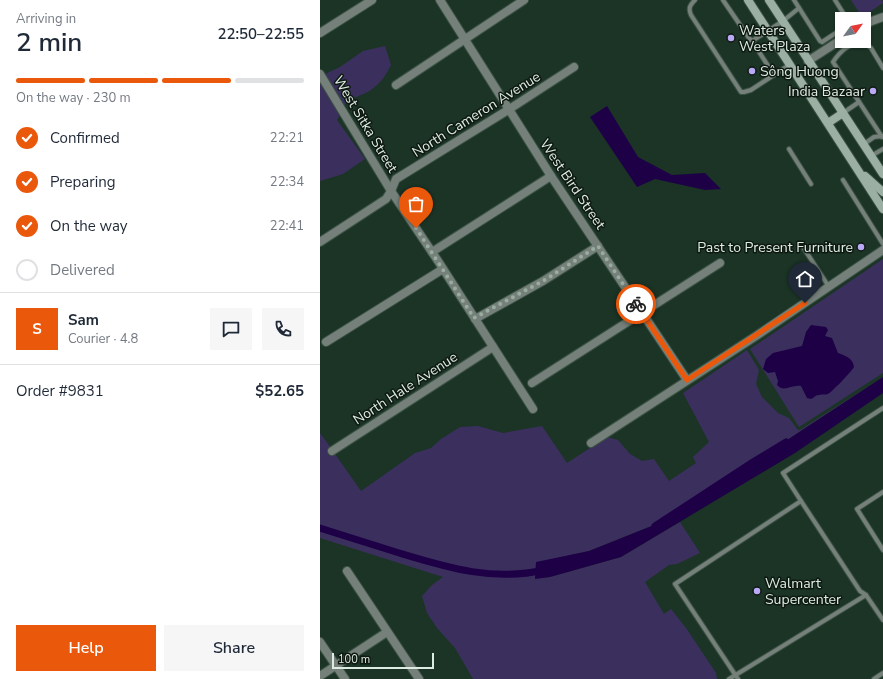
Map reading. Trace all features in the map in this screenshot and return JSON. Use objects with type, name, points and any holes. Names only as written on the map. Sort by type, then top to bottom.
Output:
[{"type":"main road","points":[[748,0],[883,209]]},
{"type":"main road","points":[[769,0],[883,174]]},
{"type":"main road","points":[[828,123],[843,113]]},
{"type":"main road","points":[[858,170],[883,192]]},
{"type":"street","points":[[320,33],[372,0]]},
{"type":"street","name":"West Bird Street","points":[[440,0],[508,110],[687,380]]},
{"type":"street","points":[[396,85],[524,0]]},
{"type":"street","points":[[871,21],[883,17]]},
{"type":"street","points":[[808,61],[835,44]]},
{"type":"street","name":"North Cameron Avenue","points":[[320,242],[386,198],[396,179],[508,110],[574,67]]},
{"type":"street","name":"West Sitka Street","points":[[320,74],[391,191],[533,409]]},
{"type":"street","points":[[432,252],[551,176]]},
{"type":"street","points":[[474,318],[543,281],[598,246]]},
{"type":"street","points":[[591,443],[756,336],[883,250]]},
{"type":"street","points":[[532,383],[720,263]]},
{"type":"street","points":[[326,342],[443,269]]},
{"type":"street","name":"North Hale Avenue","points":[[332,451],[493,347]]},
{"type":"street","points":[[347,571],[419,679]]},
{"type":"street","points":[[320,676],[387,632]]},
{"type":"street","points":[[320,642],[345,679]]},
{"type":"lane","points":[[695,0],[690,5],[689,9],[691,15],[741,92],[751,90],[789,65]]},
{"type":"lane","points":[[723,0],[774,75]]},
{"type":"lane","points":[[794,0],[820,41],[822,42],[835,34]]},
{"type":"lane","points":[[835,0],[843,12]]},
{"type":"lane","points":[[752,41],[783,21],[799,8]]},
{"type":"lane","points":[[883,68],[871,48],[862,41],[852,44],[839,52],[833,62],[883,137]]},
{"type":"lane","points":[[843,113],[859,102]]},
{"type":"lane","points":[[864,145],[874,137],[883,137]]},
{"type":"lane","points":[[872,156],[883,148]]},
{"type":"lane","points":[[789,149],[811,184]]},
{"type":"lane","points":[[843,180],[883,244]]},
{"type":"lane","points":[[803,247],[829,287]]},
{"type":"lane","points":[[883,408],[783,473],[860,591],[866,595],[883,620]]},
{"type":"lane","points":[[883,492],[857,509],[883,550]]},
{"type":"lane","points":[[736,677],[675,584],[801,501]]},
{"type":"lane","points":[[729,679],[736,677],[866,595]]},
{"type":"lane","points":[[874,679],[883,673]]},
{"type":"shaded area","points":[[851,0],[882,0],[883,3],[870,12],[859,12]]},
{"type":"shaded area","points":[[385,46],[391,65],[385,76],[371,90],[349,101],[344,106],[325,74],[340,67],[363,51]]},
{"type":"shaded area","points":[[320,82],[340,115],[337,120],[365,159],[343,174],[320,181]]},
{"type":"shaded area","points":[[607,106],[638,157],[672,175],[705,173],[721,189],[705,190],[655,179],[637,187],[590,117]]},
{"type":"shaded area","points":[[883,259],[883,373],[799,427],[750,349]]},
{"type":"shaded area","points":[[811,325],[826,327],[828,330],[825,336],[832,338],[838,353],[851,359],[854,367],[830,393],[816,395],[811,399],[807,398],[801,386],[785,388],[780,387],[777,385],[778,381],[775,372],[768,373],[763,369],[766,359],[773,353],[802,346],[806,332]]},
{"type":"shaded area","points":[[747,350],[759,370],[756,384],[762,397],[778,413],[789,418],[798,430],[883,377],[664,521],[589,551],[536,563],[535,578],[550,577],[621,557],[680,522],[700,553],[677,564],[669,565],[645,582],[664,614],[671,609],[686,628],[716,673],[717,679],[473,679],[455,648],[437,628],[427,613],[422,596],[432,585],[443,577],[320,538],[320,433],[331,448],[327,451],[330,456],[335,454],[361,491],[415,453],[431,448],[441,439],[460,427],[478,426],[503,433],[542,426],[567,463],[607,437],[618,440],[630,454],[642,461],[654,459],[669,481],[696,463],[693,457],[709,442],[683,393]]},
{"type":"shaded area","points":[[883,377],[883,393],[795,453],[621,557],[550,577],[535,579],[536,562],[589,551],[664,521]]},
{"type":"waterway","points":[[655,526],[786,442]]},
{"type":"waterway","points":[[320,528],[415,558],[469,571],[488,574],[506,574],[544,570]]},
{"type":"way so far","points":[[416,228],[474,318],[543,281],[598,246],[636,304]]},
{"type":"place","name":"Waters West Plaza","points":[[731,38]]},
{"type":"place","name":"Sông Huong","points":[[752,71]]},
{"type":"place","name":"India Bazaar","points":[[873,91]]},
{"type":"place","name":"Past to Present Furniture","points":[[861,247]]},
{"type":"place","name":"Walmart Supercenter","points":[[757,591]]},
{"type":"route","points":[[636,304],[687,380],[805,303]]}]
